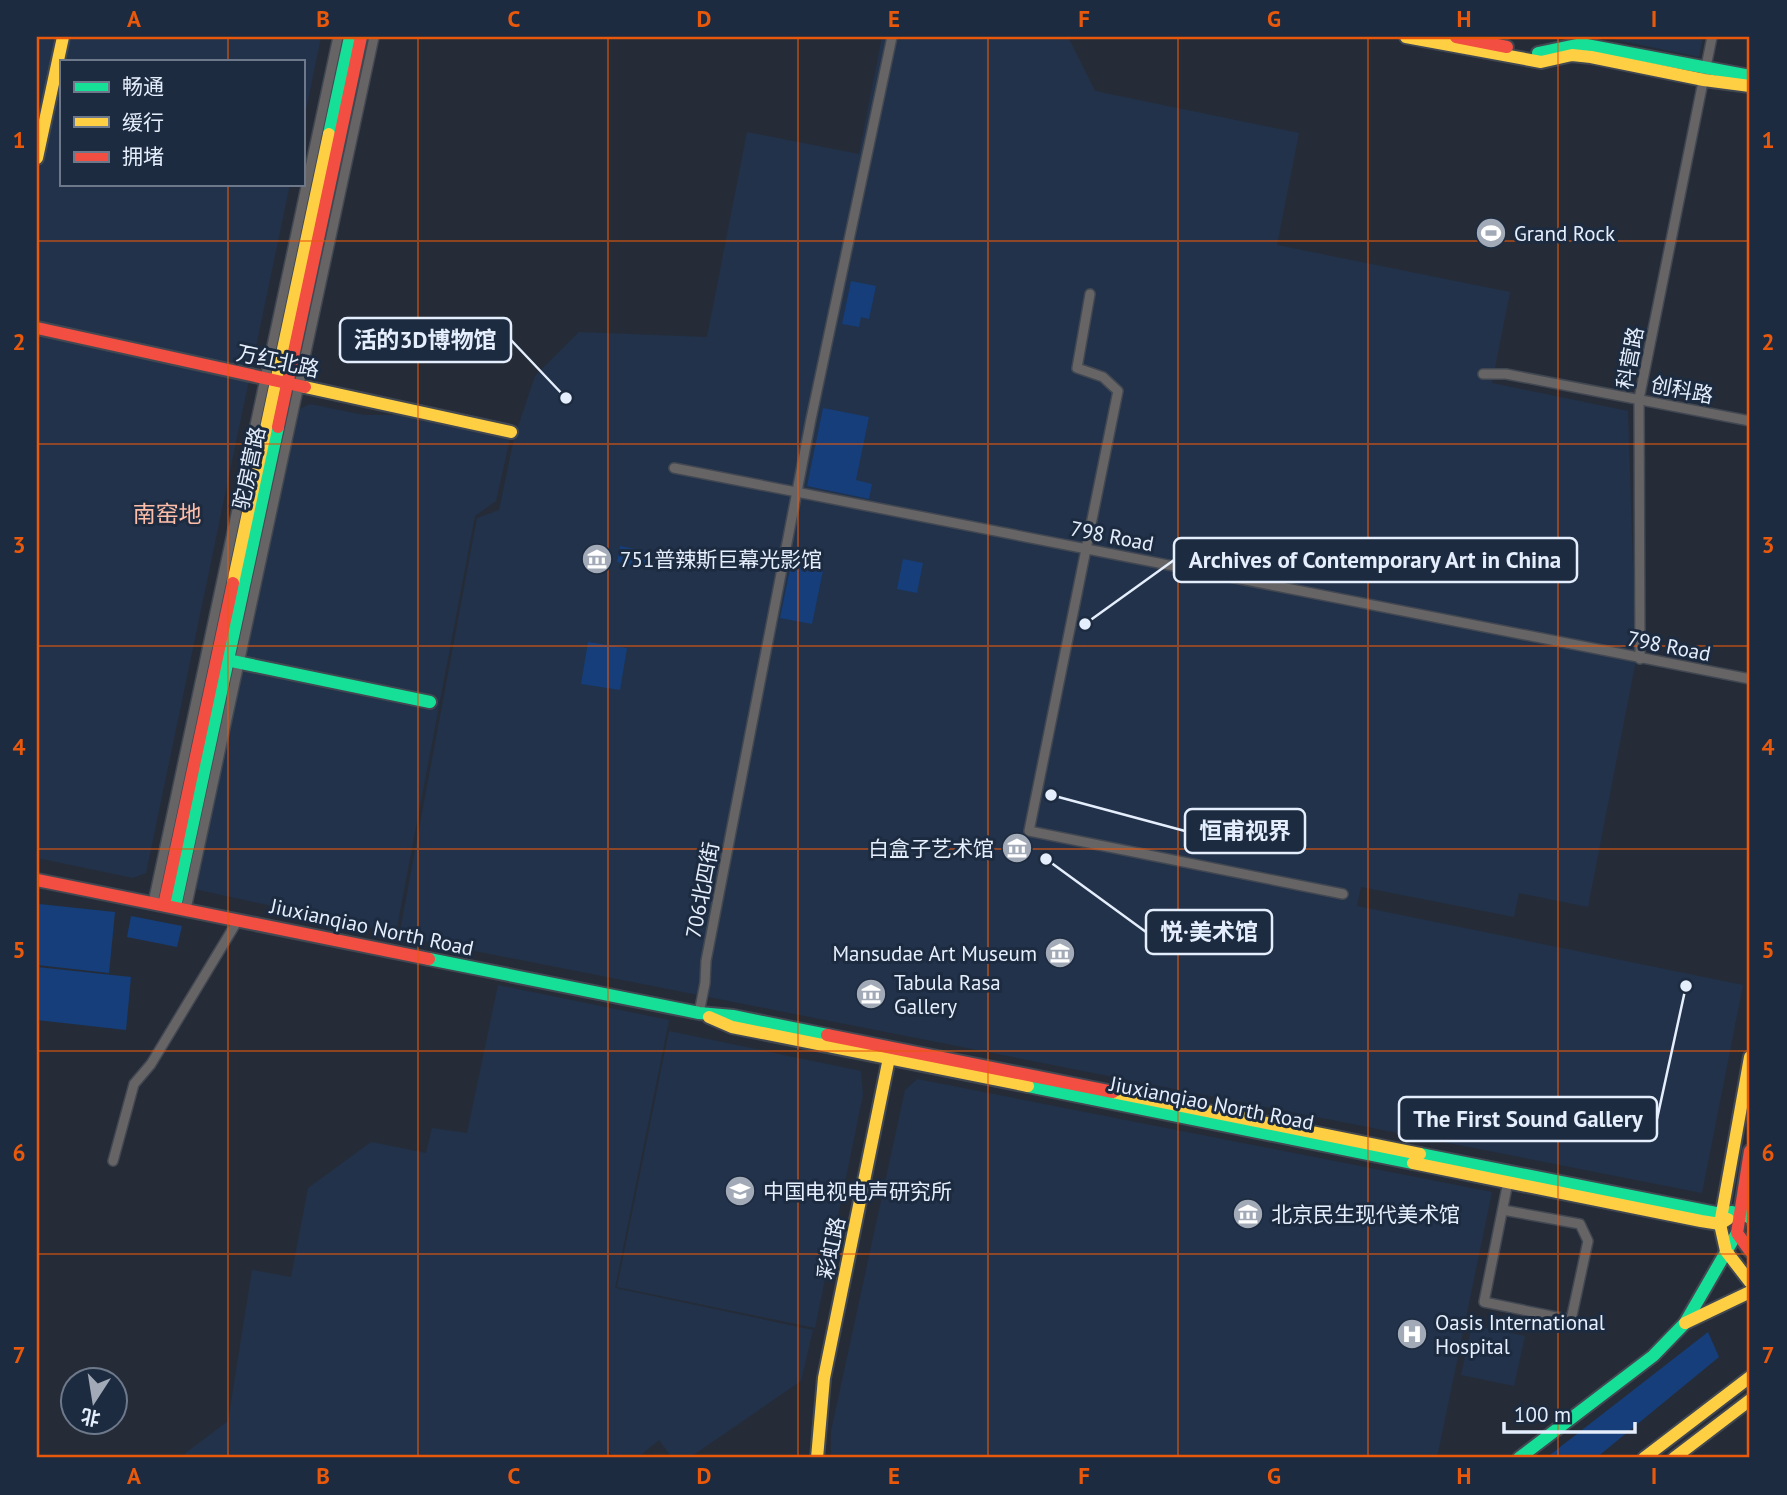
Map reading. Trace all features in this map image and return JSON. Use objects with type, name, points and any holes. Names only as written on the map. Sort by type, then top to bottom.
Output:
[{"type":"main road","points":[[37,158],[63,37]]},
{"type":"main road","name":"驼房营路","points":[[169,906],[233,661],[282,382],[350,37]]},
{"type":"main road","name":"驼房营路","points":[[169,906],[282,382],[361,37]]},
{"type":"main road","points":[[1406,37],[1541,62],[1572,55],[1705,74],[1750,76]]},
{"type":"main road","points":[[1456,37],[1538,53],[1552,52],[1569,41],[1750,86]]},
{"type":"main road","name":"万红北路","points":[[37,328],[511,432]]},
{"type":"main road","points":[[233,661],[430,702]]},
{"type":"main road","name":"Jiuxianqiao North Road","points":[[37,880],[699,1013],[732,1027],[890,1053],[1720,1219]]},
{"type":"main road","name":"Jiuxianqiao North Road","points":[[890,1053],[1508,1182],[1720,1219]]},
{"type":"main road","name":"彩虹路","points":[[817,1458],[824,1378],[890,1053]]},
{"type":"main road","points":[[1750,1057],[1720,1219],[1726,1251],[1750,1282]]},
{"type":"main road","points":[[1519,1458],[1653,1356],[1685,1323],[1737,1233],[1744,1214],[1750,1151]]},
{"type":"main road","points":[[1720,1219],[1744,1214]]},
{"type":"main road","points":[[1737,1233],[1750,1251]]},
{"type":"main road","points":[[1685,1323],[1750,1292]]},
{"type":"main road","points":[[1644,1458],[1750,1377]]},
{"type":"main road","points":[[1674,1458],[1750,1400]]},
{"type":"street","points":[[282,382],[338,37]]},
{"type":"street","points":[[282,382],[374,37]]},
{"type":"street","name":"706北四街","points":[[699,1013],[706,961],[797,492],[891,37]]},
{"type":"street","name":"科营路","points":[[1640,659],[1639,399],[1712,37]]},
{"type":"street","points":[[1090,294],[1077,368],[1103,377],[1118,391],[1029,831],[1343,894]]},
{"type":"street","name":"创科路","points":[[1483,374],[1506,374],[1750,421]]},
{"type":"street","name":"798 Road","points":[[674,468],[1750,679]]},
{"type":"street","points":[[113,1161],[134,1084],[151,1064],[238,920]]},
{"type":"street","points":[[1503,1210],[1580,1224],[1588,1241],[1571,1320],[1484,1302],[1508,1182]]},
{"type":"shaded area","points":[[37,37],[321,37],[304,120],[304,60],[60,60],[60,186],[290,186],[146,873],[133,878],[37,858]]},
{"type":"shaded area","points":[[882,37],[1068,37],[1095,91],[1299,133],[1277,245],[1510,292],[1492,383],[1628,411],[1636,660],[1588,907],[1519,893],[1514,917],[1361,887],[1357,906],[1743,985],[1702,1193],[399,936],[477,518],[499,510],[514,438],[535,376],[579,332],[707,337],[747,132],[859,154]]},
{"type":"shaded area","points":[[1602,37],[1703,37],[1699,57]]},
{"type":"shaded area","points":[[851,281],[876,286],[869,319],[861,317],[859,327],[842,324]]},
{"type":"shaded area","points":[[310,404],[364,415],[397,415],[510,439],[496,501],[475,516],[396,933],[194,889],[294,412]]},
{"type":"shaded area","points":[[823,408],[869,417],[856,480],[872,484],[869,499],[807,486]]},
{"type":"shaded area","points":[[620,546],[653,553],[650,569],[617,562]]},
{"type":"shaded area","points":[[792,559],[824,566],[812,624],[780,618]]},
{"type":"shaded area","points":[[903,559],[923,563],[917,593],[897,589]]},
{"type":"shaded area","points":[[588,642],[627,648],[620,690],[581,684]]},
{"type":"shaded area","points":[[39,904],[115,912],[109,973],[37,965]]},
{"type":"shaded area","points":[[131,916],[182,926],[177,947],[127,937]]},
{"type":"shaded area","points":[[37,967],[131,977],[126,1030],[37,1020]]},
{"type":"shaded area","points":[[498,985],[669,1020],[615,1288],[813,1330],[801,1381],[689,1458],[672,1458],[659,1440],[637,1458],[614,1458],[609,1452],[600,1458],[179,1458],[228,1421],[252,1270],[291,1277],[308,1188],[371,1142],[426,1153],[432,1128],[467,1133]]},
{"type":"shaded area","name":"中国电视电声研究所","points":[[669,1031],[861,1071],[863,1095],[815,1328],[617,1287]]},
{"type":"shaded area","points":[[917,1079],[1492,1192],[1437,1458],[831,1458],[831,1431],[905,1090]]},
{"type":"shaded area","points":[[1472,1325],[1525,1336],[1514,1386],[1461,1375]]},
{"type":"shaded area","points":[[1708,1332],[1719,1357],[1596,1458],[1546,1458]]},
{"type":"traffic: fast","points":[[329,134],[350,37]]},
{"type":"traffic: fast","points":[[1538,53],[1581,44],[1750,76]]},
{"type":"traffic: fast","points":[[175,907],[278,427]]},
{"type":"traffic: fast","points":[[227,660],[430,702]]},
{"type":"traffic: fast","points":[[429,959],[699,1013],[733,1016],[827,1035]]},
{"type":"traffic: fast","points":[[1028,1086],[1413,1163]]},
{"type":"traffic: fast","points":[[1420,1154],[1721,1214],[1732,1212]]},
{"type":"traffic: fast","points":[[1739,1211],[1750,1218]]},
{"type":"traffic: fast","points":[[1519,1458],[1653,1356],[1685,1323],[1737,1233]]},
{"type":"traffic: slow","points":[[37,158],[63,37]]},
{"type":"traffic: slow","points":[[1406,37],[1541,62],[1572,55],[1591,57],[1704,80],[1750,86]]},
{"type":"traffic: slow","points":[[233,583],[329,134]]},
{"type":"traffic: slow","points":[[305,387],[511,432]]},
{"type":"traffic: slow","points":[[709,1017],[732,1027],[1028,1086]]},
{"type":"traffic: slow","points":[[817,1458],[824,1378],[890,1053]]},
{"type":"traffic: slow","points":[[1750,1057],[1720,1224],[1726,1251],[1750,1282]]},
{"type":"traffic: slow","points":[[1113,1092],[1420,1154]]},
{"type":"traffic: slow","points":[[1413,1163],[1701,1221],[1720,1224],[1728,1219]]},
{"type":"traffic: slow","points":[[1685,1323],[1750,1292]]},
{"type":"traffic: slow","points":[[1644,1458],[1750,1377]]},
{"type":"traffic: slow","points":[[1674,1458],[1750,1400]]},
{"type":"traffic: jam","points":[[278,427],[361,37]]},
{"type":"traffic: jam","points":[[1456,37],[1507,47]]},
{"type":"traffic: jam","points":[[37,328],[305,387]]},
{"type":"traffic: jam","points":[[164,905],[233,583]]},
{"type":"traffic: jam","points":[[37,880],[429,959]]},
{"type":"traffic: jam","points":[[827,1035],[1113,1092]]},
{"type":"traffic: jam","points":[[1750,1151],[1737,1233],[1750,1251]]},
{"type":"place","name":"Grand Rock","points":[[1491,233]]},
{"type":"place","name":"活的3D博物馆","points":[[566,398]]},
{"type":"place","name":"751普辣斯巨幕光影馆","points":[[597,559]]},
{"type":"place","name":"Archives of Contemporary Art in China","points":[[1085,624]]},
{"type":"place","name":"恒甫视界","points":[[1051,795]]},
{"type":"place","name":"白盒子艺术馆","points":[[1017,848]]},
{"type":"place","name":"悦·美术馆","points":[[1046,859]]},
{"type":"place","name":"Mansudae Art Museum","points":[[1060,953]]},
{"type":"place","name":"The First Sound Gallery","points":[[1686,986]]},
{"type":"place","name":"Tabula Rasa Gallery","points":[[871,994]]},
{"type":"place","name":"中国电视电声研究所","points":[[740,1191]]},
{"type":"place","name":"北京民生现代美术馆","points":[[1248,1214]]},
{"type":"place","name":"Oasis International Hospital","points":[[1412,1334]]},
{"type":"district","name":"南窑地","points":[[167,513]]}]
